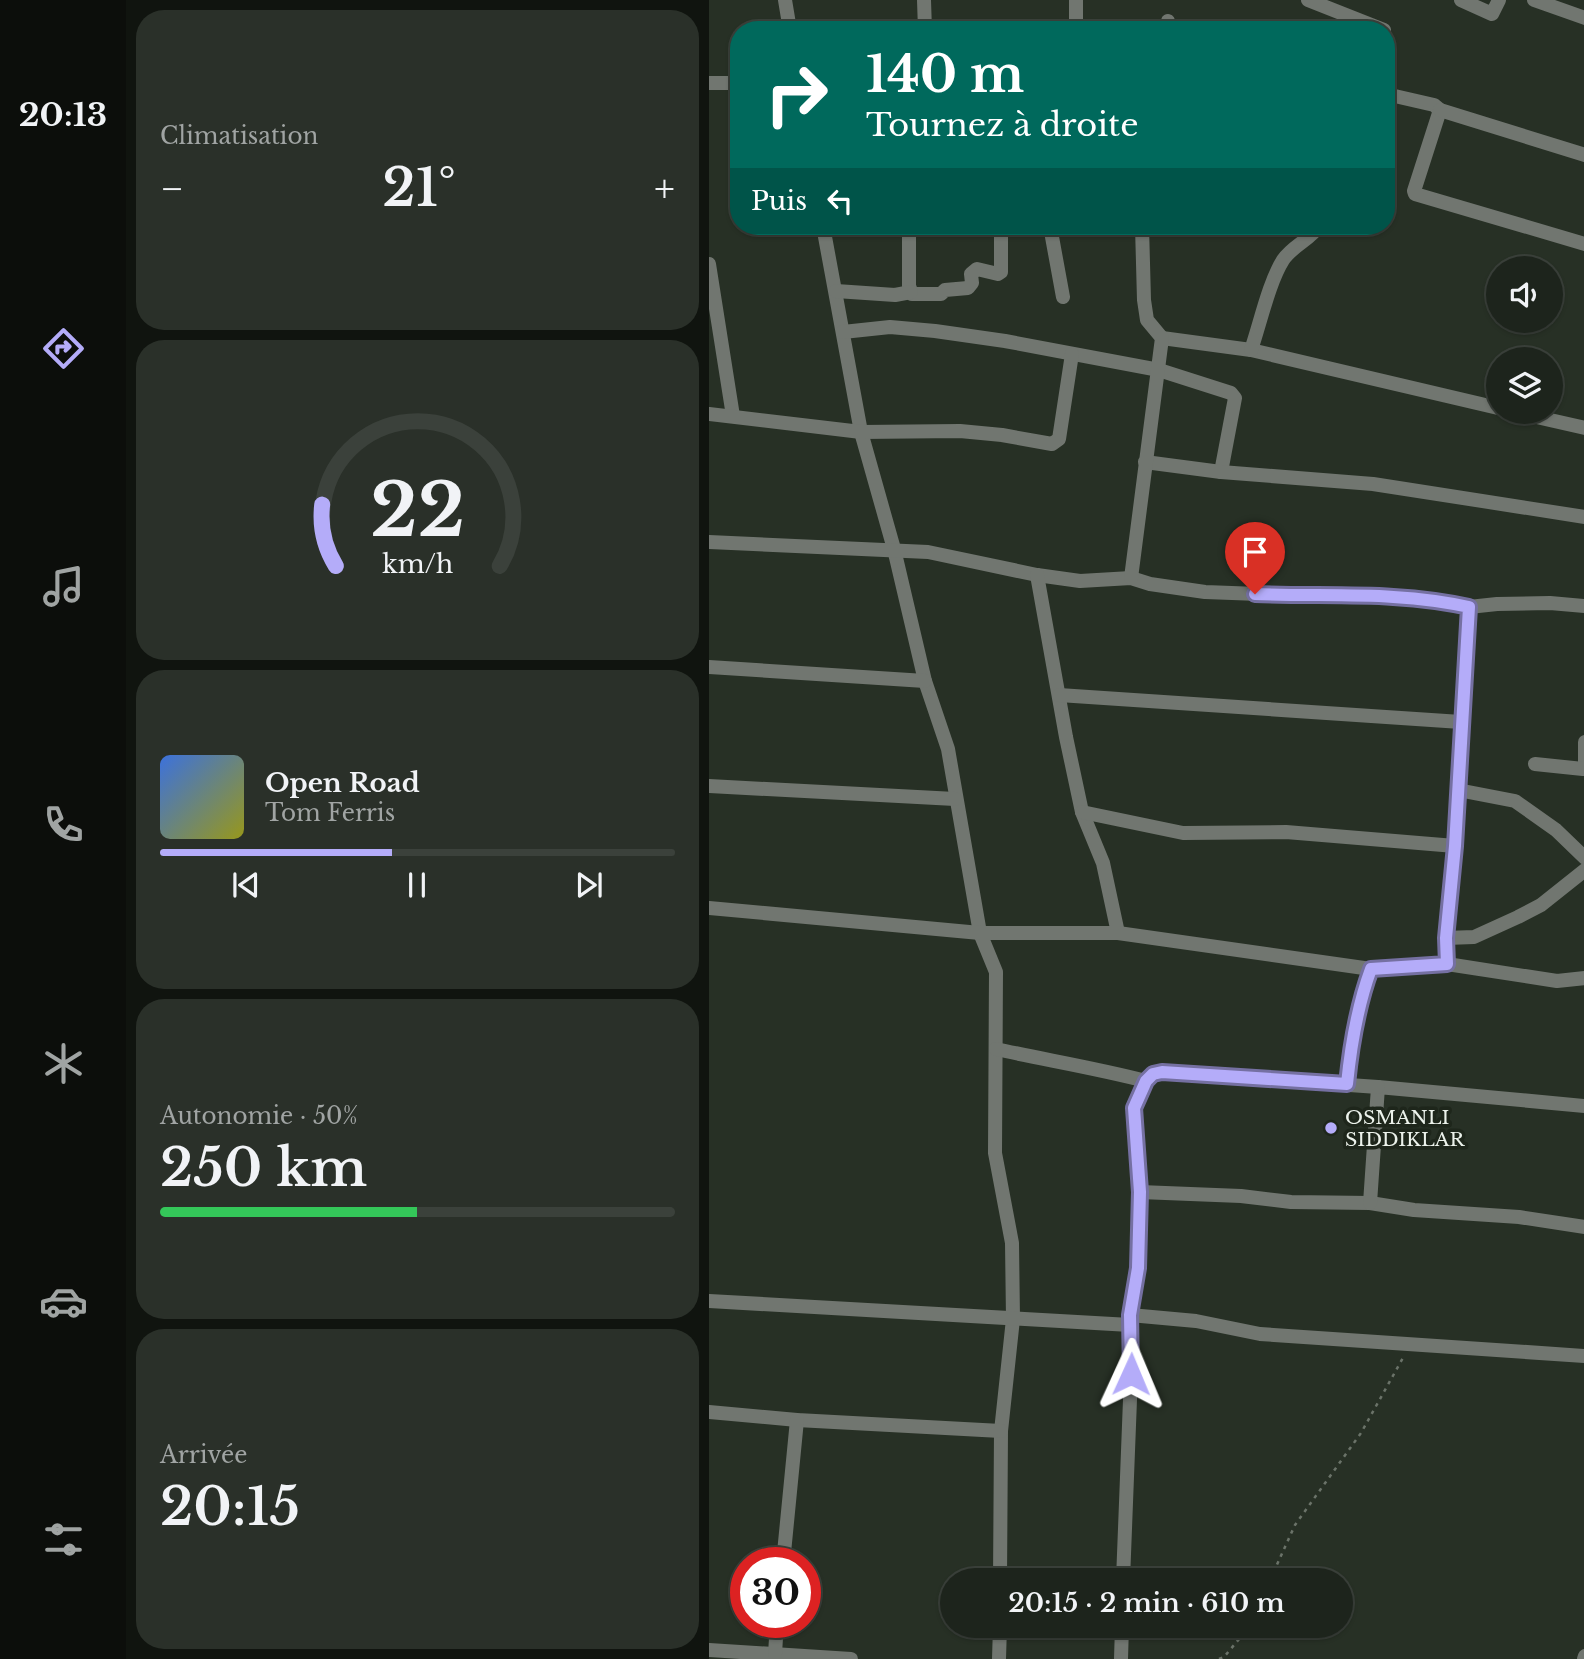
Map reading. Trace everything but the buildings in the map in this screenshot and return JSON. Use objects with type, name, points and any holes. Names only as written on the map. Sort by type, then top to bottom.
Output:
[{"type":"street","points":[[785,0],[788,21]]},
{"type":"street","points":[[924,0],[925,21]]},
{"type":"street","points":[[1076,0],[1076,21]]},
{"type":"street","points":[[1308,0],[1360,21]]},
{"type":"street","points":[[1461,0],[1492,14],[1499,0]]},
{"type":"street","points":[[1534,0],[1584,18]]},
{"type":"street","points":[[709,83],[730,83]]},
{"type":"street","points":[[1395,96],[1434,105],[1440,110],[1584,155]]},
{"type":"street","points":[[1440,110],[1415,194],[1584,244]]},
{"type":"street","points":[[825,235],[861,432],[894,549],[925,681],[948,749],[980,933],[996,972],[995,1153],[1012,1243],[1013,1319],[1001,1431],[1000,1568]]},
{"type":"street","points":[[909,235],[911,292]]},
{"type":"street","points":[[836,291],[937,295],[945,290],[968,288],[972,283],[973,271],[977,269],[998,274],[1001,272],[1001,235]]},
{"type":"street","points":[[1052,235],[1063,298]]},
{"type":"street","points":[[1142,235],[1147,320],[1162,338],[1251,350],[1486,405]]},
{"type":"street","points":[[1251,350],[1284,258],[1311,235]]},
{"type":"street","points":[[709,264],[711,295],[733,416]]},
{"type":"street","points":[[843,332],[890,327],[935,331],[1159,370],[1231,394],[1235,398],[1221,472]]},
{"type":"street","points":[[1131,578],[1162,338]]},
{"type":"street","points":[[709,414],[861,432],[960,431],[1052,444],[1059,439],[1072,354]]},
{"type":"street","points":[[1563,423],[1584,428]]},
{"type":"street","points":[[1145,462],[1221,472],[1373,484],[1584,517]]},
{"type":"street","points":[[709,542],[928,552],[1037,575],[1080,581],[1131,578],[1150,584],[1205,592],[1349,594],[1435,600],[1469,607],[1550,603],[1584,606]]},
{"type":"street","points":[[1037,575],[1082,812],[1103,863],[1118,933]]},
{"type":"street","points":[[1447,964],[1446,938],[1455,846],[1469,607]]},
{"type":"street","points":[[709,667],[925,681]]},
{"type":"street","points":[[1058,695],[1461,722]]},
{"type":"street","points":[[1535,764],[1583,769],[1584,742]]},
{"type":"street","points":[[709,786],[955,799]]},
{"type":"street","points":[[1458,790],[1515,801],[1556,830],[1584,858]]},
{"type":"street","points":[[1082,812],[1183,832],[1286,832],[1455,846]]},
{"type":"street","points":[[1446,938],[1474,937],[1518,917],[1541,905],[1584,870]]},
{"type":"street","points":[[709,908],[980,933],[1118,933],[1371,969],[1447,964],[1557,981],[1584,978]]},
{"type":"street","points":[[1347,1084],[1352,1033],[1359,1001],[1371,969]]},
{"type":"street","points":[[996,1049],[1100,1069],[1146,1081]]},
{"type":"street","points":[[1123,1568],[1132,1348],[1130,1320],[1138,1268],[1140,1192],[1134,1108],[1146,1081],[1153,1074],[1162,1072],[1347,1084],[1584,1106]]},
{"type":"street","points":[[1370,1203],[1379,1087]]},
{"type":"street","points":[[1140,1192],[1241,1196],[1291,1202],[1370,1203],[1414,1210],[1519,1217],[1584,1227]]},
{"type":"street","points":[[709,1301],[1013,1319],[1197,1321],[1260,1334],[1584,1356]]},
{"type":"street","points":[[709,1412],[797,1420],[1001,1431]]},
{"type":"street","points":[[785,1547],[797,1420]]},
{"type":"street","points":[[775,1654],[776,1638]]},
{"type":"street","points":[[999,1659],[1000,1638]]},
{"type":"street","points":[[1121,1659],[1122,1638]]},
{"type":"street","points":[[709,1650],[851,1659]]},
{"type":"path","points":[[1275,1568],[1295,1525],[1361,1433],[1411,1344]]},
{"type":"path","points":[[1219,1659],[1224,1657],[1240,1638]]},
{"type":"place","name":"OSMANLI SIDDIKLAR","points":[[1331,1128]]},
{"type":"route","points":[[1131,1374],[1130,1315],[1138,1268],[1140,1192],[1134,1108],[1140,1089],[1146,1081],[1153,1074],[1162,1072],[1347,1084],[1352,1033],[1359,1001],[1371,969],[1447,964],[1446,938],[1455,846],[1469,607],[1435,600],[1349,594],[1255,594]]}]
